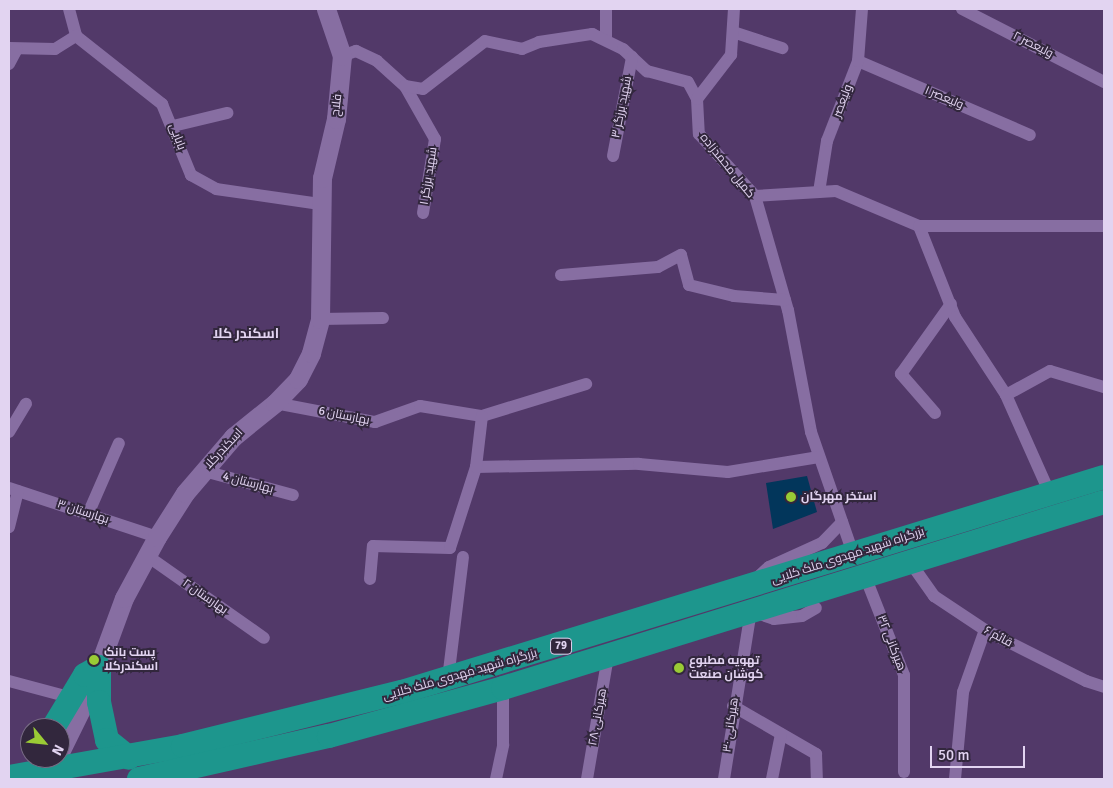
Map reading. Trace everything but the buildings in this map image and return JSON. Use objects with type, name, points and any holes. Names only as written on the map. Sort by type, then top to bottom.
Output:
[{"type":"highway","name":"بزرگراه شهید مهدوی ملک کلایی","points":[[139,779],[329,736],[503,688],[608,656],[749,600],[853,554],[1104,477]]},
{"type":"highway","name":"بزرگراه شهید مهدوی ملک کلایی","points":[[14,777],[129,758],[278,724],[749,600],[865,576],[1104,502]]},
{"type":"highway","points":[[61,718],[79,695],[85,674],[99,666],[99,702],[108,740],[129,758]]},
{"type":"highway","points":[[14,777],[25,768]]},
{"type":"street","points":[[9,64],[13,48],[55,49],[76,36],[69,9]]},
{"type":"street","name":"فلاح","points":[[320,204],[322,178],[336,119],[342,56],[326,9]]},
{"type":"street","points":[[606,9],[606,39]]},
{"type":"street","points":[[405,86],[423,89],[485,41],[522,49],[539,42],[592,34],[606,39],[632,57],[647,71],[688,82],[697,99],[732,55],[734,9]]},
{"type":"street","name":"ولیعصر","points":[[819,192],[827,141],[858,61],[862,9]]},
{"type":"street","name":"ولیعصر ۲","points":[[962,9],[1104,82]]},
{"type":"street","points":[[733,32],[782,48]]},
{"type":"street","name":"بابایی","points":[[76,36],[162,104],[173,126],[191,175],[216,189],[320,204]]},
{"type":"street","name":"شهید برزگر ۱","points":[[342,56],[356,51],[377,61],[405,86],[435,139],[423,214]]},
{"type":"street","name":"شهید برزگر ۳","points":[[613,156],[632,57]]},
{"type":"street","name":"ولیعصر ۱","points":[[858,61],[1030,134]]},
{"type":"street","name":"کمیل محمدزاده","points":[[697,99],[699,134],[754,196],[785,300],[818,457],[853,554]]},
{"type":"street","points":[[173,126],[227,113]]},
{"type":"street","points":[[754,196],[836,191],[919,226],[1104,226]]},
{"type":"street","name":"اسکندرکلا","points":[[99,666],[124,598],[146,555],[185,493],[232,437],[275,403],[298,379],[311,353],[320,319],[320,204]]},
{"type":"street","points":[[919,226],[951,304],[1006,395],[1050,494]]},
{"type":"street","points":[[561,274],[658,267],[681,255],[689,285],[734,296],[785,300]]},
{"type":"street","points":[[934,413],[901,374],[951,304]]},
{"type":"street","points":[[320,319],[383,318]]},
{"type":"street","points":[[1006,395],[1050,371],[1104,387]]},
{"type":"street","name":"بهارستان 6","points":[[275,403],[375,422],[420,406],[482,416],[586,384]]},
{"type":"street","points":[[9,432],[26,404]]},
{"type":"street","points":[[370,579],[373,546],[450,548],[476,467],[482,416]]},
{"type":"street","points":[[88,514],[120,443]]},
{"type":"street","points":[[476,467],[639,464],[728,472],[818,457]]},
{"type":"street","name":"بهارستان 4","points":[[204,471],[293,495]]},
{"type":"street","points":[[9,527],[13,490]]},
{"type":"street","name":"بهارستان ۳","points":[[13,490],[157,537]]},
{"type":"street","points":[[816,608],[802,616],[774,619],[749,600],[769,567],[822,544],[842,522]]},
{"type":"street","name":"بهارستان ۲","points":[[146,555],[264,638]]},
{"type":"street","points":[[448,679],[464,558]]},
{"type":"street","name":"قائم ۶","points":[[910,562],[934,596],[985,630],[1086,681],[1104,687]]},
{"type":"street","name":"هیرکانی ۳۲","points":[[865,576],[904,675],[904,772]]},
{"type":"street","name":"هیرکانی ۳۰","points":[[724,779],[749,600]]},
{"type":"street","points":[[955,779],[963,692],[985,630]]},
{"type":"street","name":"هیرکانی ۲۸","points":[[587,779],[608,656]]},
{"type":"street","points":[[9,681],[79,695],[70,722]]},
{"type":"street","points":[[496,779],[503,745],[503,688]]},
{"type":"street","points":[[733,706],[816,754],[817,779]]},
{"type":"street","points":[[772,779],[781,734]]},
{"type":"water","name":"استخر مهرگان","points":[[807,476],[817,512],[773,529],[766,483]]},
{"type":"place","name":"استخر مهرگان","points":[[791,497]]},
{"type":"place","name":"پست بانک اسکندرکلا","points":[[94,660]]},
{"type":"place","name":"تهویه مطبوع کوشان صنعت","points":[[679,668]]},
{"type":"district","name":"اسکندر کلا","points":[[246,334]]}]
